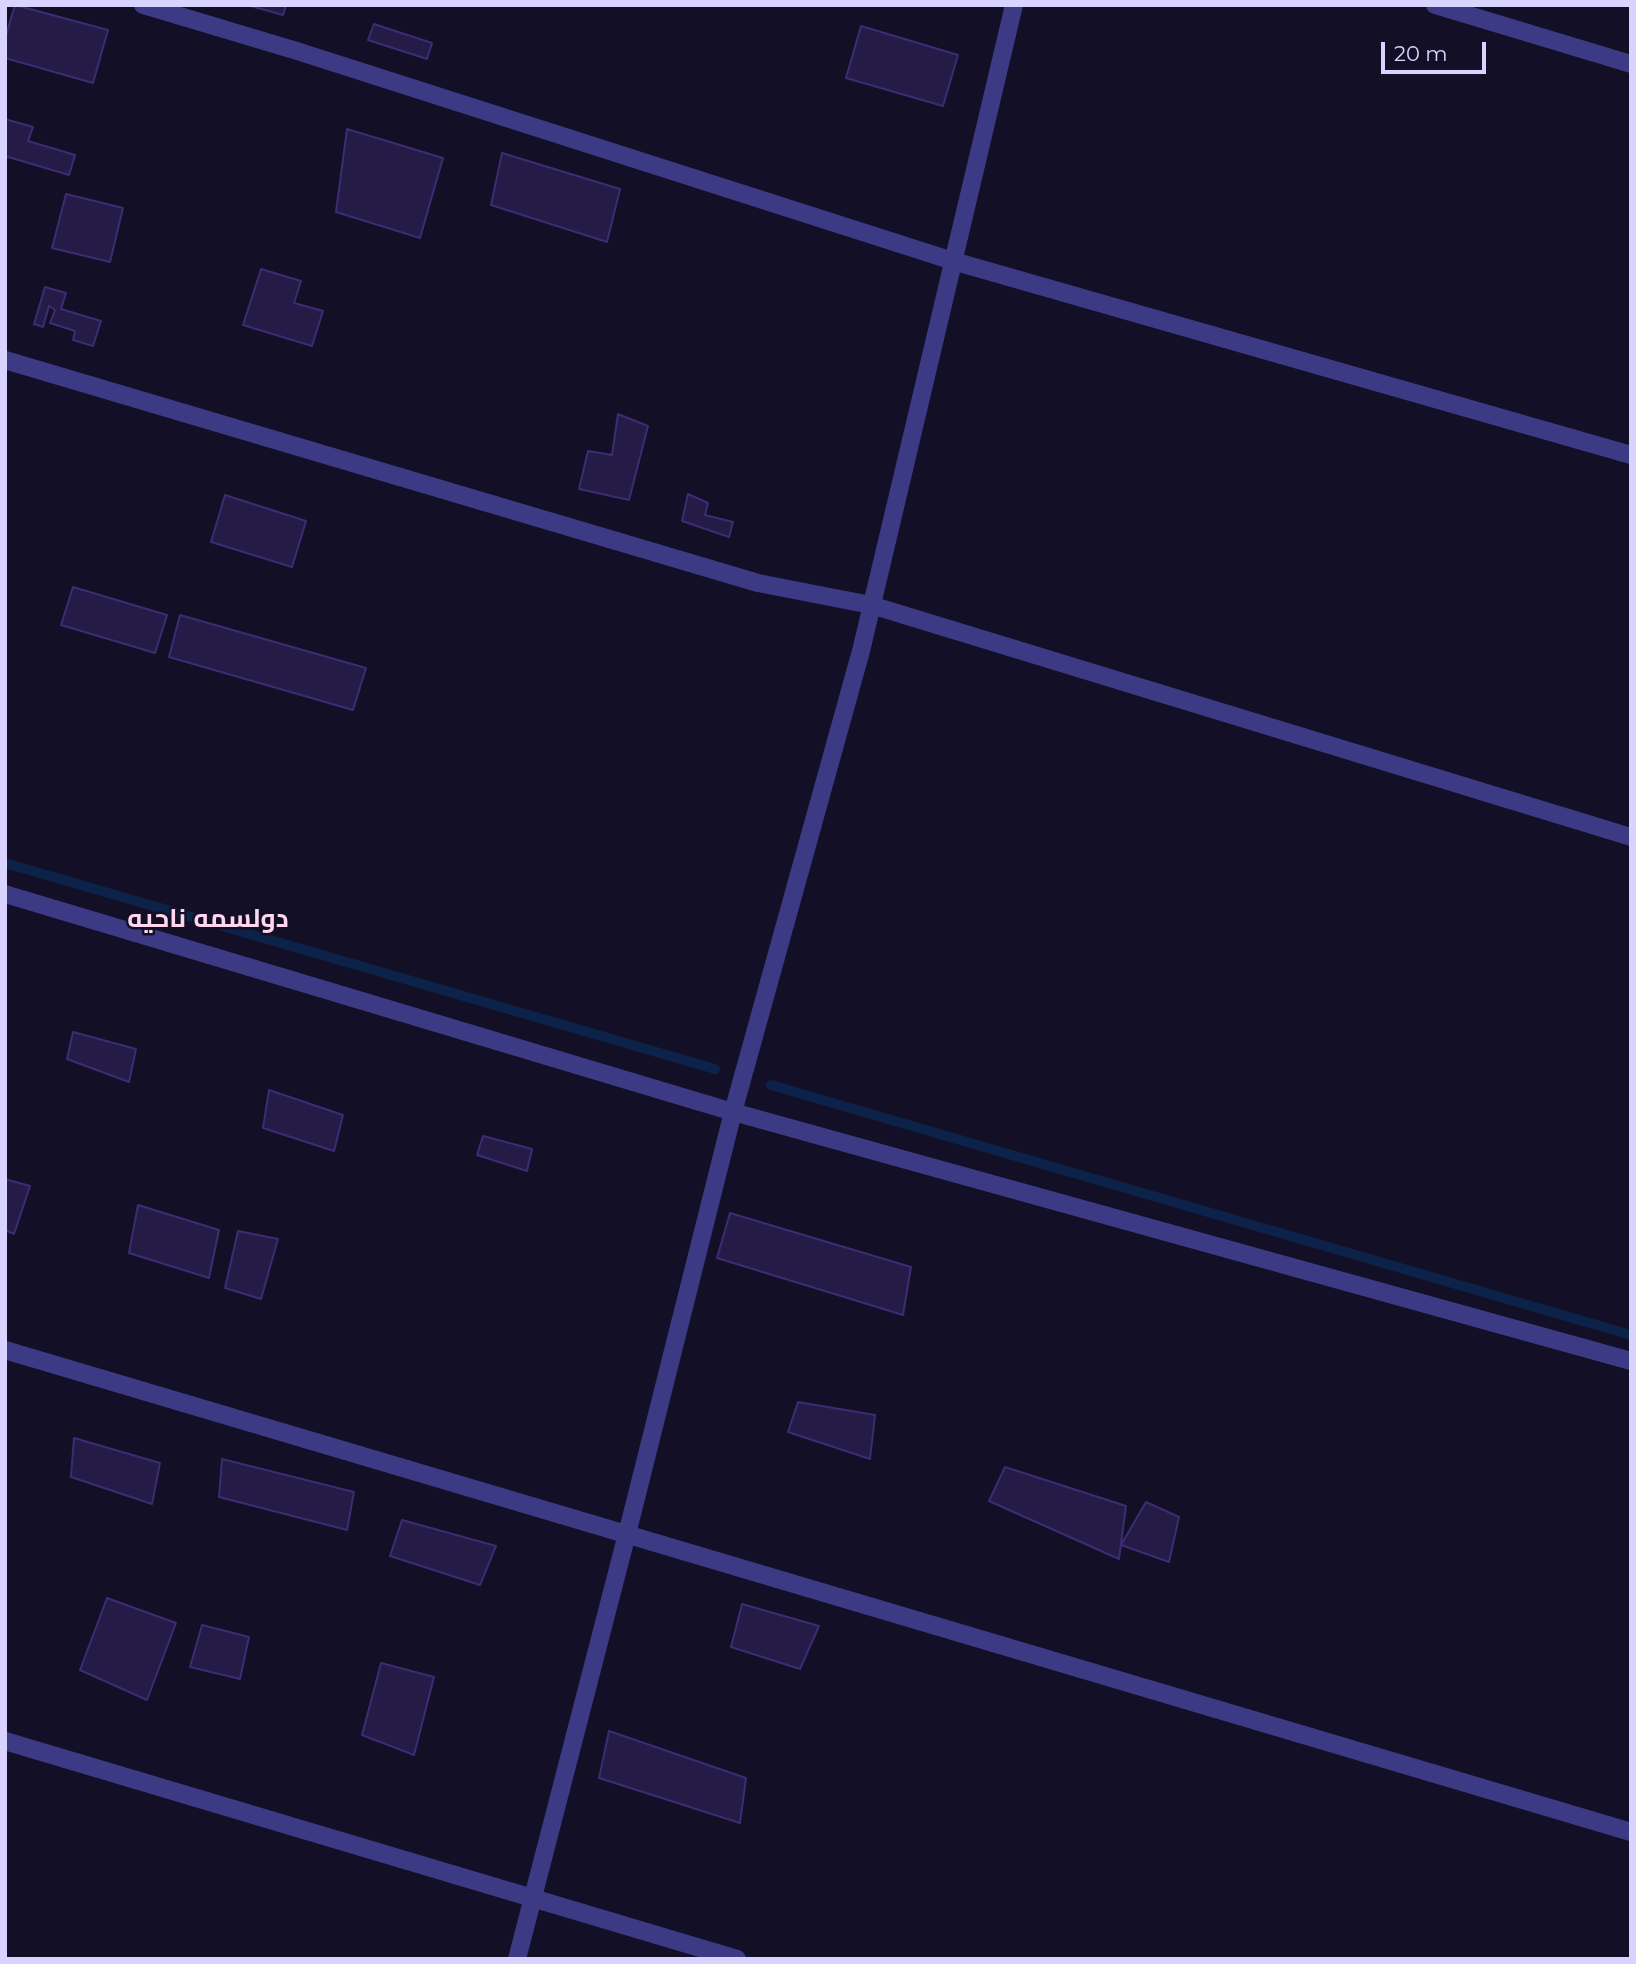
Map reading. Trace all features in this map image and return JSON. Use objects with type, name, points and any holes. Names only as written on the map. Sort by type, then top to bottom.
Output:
[{"type":"street","points":[[143,5],[297,51],[953,261],[1631,455]]},
{"type":"street","points":[[517,1959],[733,1112],[861,651],[1014,5]]},
{"type":"street","points":[[1436,5],[1631,64]]},
{"type":"street","points":[[5,360],[758,583],[871,605],[1631,838]]},
{"type":"street","points":[[5,894],[733,1112],[1631,1361]]},
{"type":"street","points":[[5,1350],[1631,1832]]},
{"type":"street","points":[[5,1741],[737,1959]]},
{"type":"building","points":[[15,5],[108,30],[93,83],[5,58],[5,39]]},
{"type":"building","points":[[247,5],[286,5],[283,15]]},
{"type":"building","points":[[374,24],[432,43],[427,59],[368,40]]},
{"type":"building","points":[[861,26],[958,55],[943,106],[846,78]]},
{"type":"building","points":[[5,119],[33,127],[28,141],[75,155],[69,175],[5,156]]},
{"type":"building","points":[[347,129],[443,158],[420,238],[336,212]]},
{"type":"building","points":[[502,153],[620,189],[607,242],[491,205]]},
{"type":"building","points":[[66,194],[123,208],[110,262],[52,248]]},
{"type":"building","points":[[261,269],[301,281],[294,303],[323,311],[312,346],[243,325]]},
{"type":"building","points":[[45,287],[66,293],[61,309],[101,321],[93,346],[73,340],[75,331],[50,323],[55,310],[49,306],[43,327],[34,324]]},
{"type":"building","points":[[618,414],[648,426],[629,500],[579,489],[588,451],[612,455]]},
{"type":"building","points":[[688,494],[708,503],[705,515],[733,522],[729,537],[682,521]]},
{"type":"building","points":[[225,495],[306,521],[292,567],[211,542]]},
{"type":"building","points":[[73,587],[167,615],[155,653],[61,625]]},
{"type":"building","points":[[180,615],[366,668],[353,710],[169,657]]},
{"type":"building","points":[[73,1032],[136,1049],[129,1082],[67,1059]]},
{"type":"building","points":[[269,1090],[343,1115],[334,1151],[263,1128]]},
{"type":"building","points":[[483,1136],[532,1149],[527,1171],[477,1155]]},
{"type":"building","points":[[5,1179],[30,1186],[14,1234],[5,1230]]},
{"type":"building","points":[[138,1205],[219,1230],[209,1278],[129,1253]]},
{"type":"building","points":[[730,1213],[911,1267],[903,1315],[717,1258]]},
{"type":"building","points":[[238,1231],[278,1239],[261,1299],[225,1288]]},
{"type":"building","points":[[798,1402],[875,1415],[870,1459],[788,1432]]},
{"type":"building","points":[[74,1438],[160,1463],[152,1504],[71,1477]]},
{"type":"building","points":[[222,1459],[354,1492],[347,1530],[219,1497]]},
{"type":"building","points":[[1005,1467],[1126,1506],[1119,1559],[989,1501]]},
{"type":"building","points":[[1146,1502],[1179,1517],[1169,1562],[1121,1545]]},
{"type":"building","points":[[402,1520],[496,1546],[480,1585],[390,1556]]},
{"type":"building","points":[[107,1598],[176,1623],[147,1700],[80,1670]]},
{"type":"building","points":[[742,1604],[819,1626],[800,1669],[731,1647]]},
{"type":"building","points":[[202,1625],[249,1637],[240,1679],[190,1667]]},
{"type":"building","points":[[381,1663],[434,1677],[414,1755],[362,1735]]},
{"type":"building","points":[[609,1731],[746,1778],[740,1823],[599,1778]]},
{"type":"waterway","points":[[5,863],[715,1069]]},
{"type":"waterway","points":[[771,1085],[1631,1335]]},
{"type":"district","name":"دولسمه ناحیه","points":[[208,919]]}]
